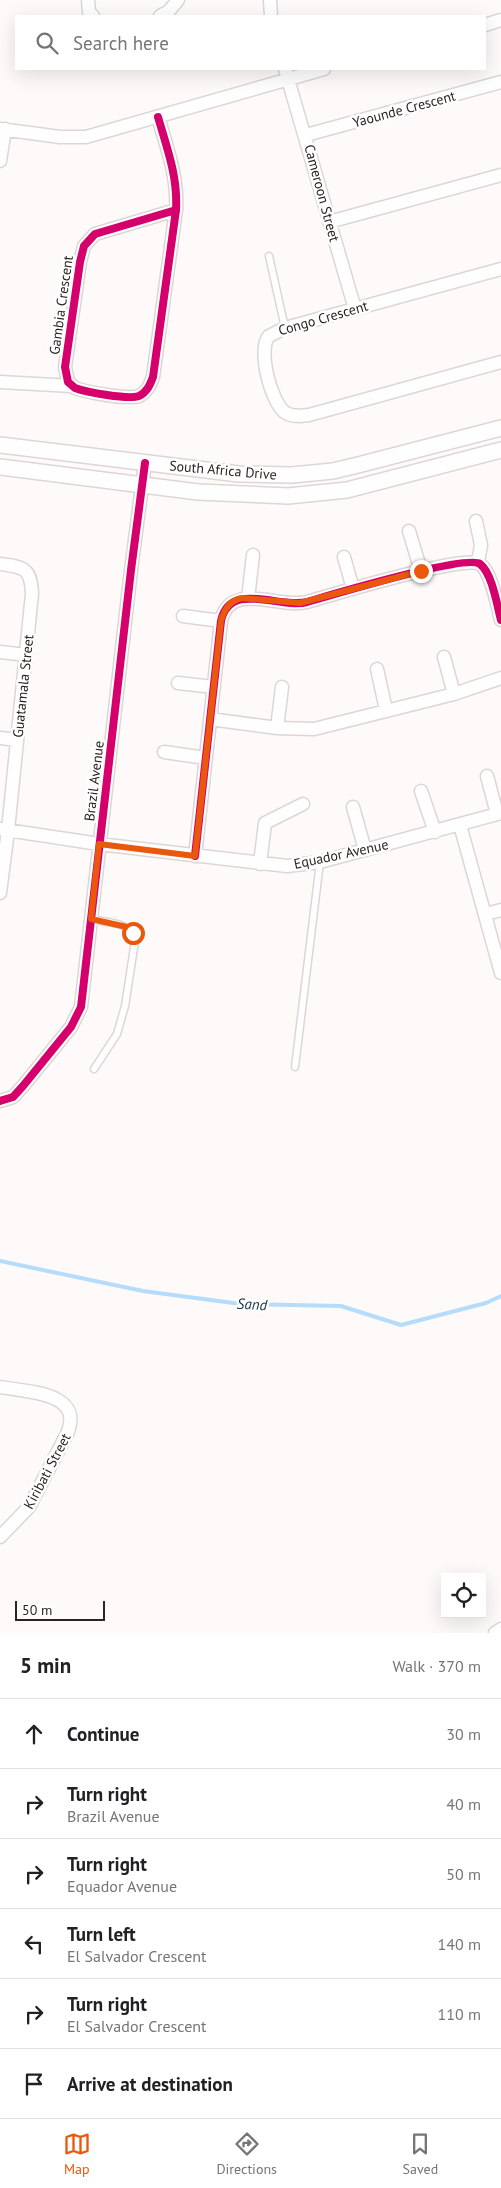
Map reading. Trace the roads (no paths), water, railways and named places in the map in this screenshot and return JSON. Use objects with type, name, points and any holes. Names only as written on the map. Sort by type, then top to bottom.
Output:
[{"type":"street","points":[[88,0],[89,12],[92,15]]},
{"type":"street","points":[[162,15],[169,11],[178,0]]},
{"type":"street","points":[[270,0],[272,15]]},
{"type":"street","points":[[486,24],[501,20]]},
{"type":"street","points":[[0,161],[2,129],[80,138],[158,116],[287,74],[317,70]]},
{"type":"street","name":"Cameroon Street","points":[[287,74],[355,308]]},
{"type":"street","name":"Yaounde Crescent","points":[[306,135],[501,82]]},
{"type":"street","points":[[0,382],[72,386],[79,389],[132,397],[140,395],[148,388],[153,377],[176,210],[176,183],[158,116]]},
{"type":"street","points":[[329,222],[501,175]]},
{"type":"street","name":"Gambia Crescent","points":[[72,386],[66,378],[65,367],[84,246],[100,232],[176,210]]},
{"type":"street","name":"Congo Crescent","points":[[501,269],[285,328],[268,336],[263,350],[276,402],[280,408],[291,416],[309,415],[501,362]]},
{"type":"street","name":"South Africa Drive","points":[[0,445],[239,474],[305,474],[358,465],[501,428]]},
{"type":"street","name":"South Africa Drive","points":[[0,467],[142,485],[268,497],[312,495],[347,490],[501,450]]},
{"type":"street","name":"Brazil Avenue","points":[[0,1101],[13,1097],[17,1093],[76,1019],[82,998],[145,462]]},
{"type":"street","points":[[476,521],[481,545],[478,562],[488,575],[501,620]]},
{"type":"street","points":[[409,531],[421,571]]},
{"type":"street","points":[[248,598],[253,555]]},
{"type":"street","points":[[344,557],[353,589]]},
{"type":"street","points":[[195,856],[221,621],[229,604],[238,599],[248,598],[300,603],[457,562],[478,562]]},
{"type":"street","name":"Guatamala Street","points":[[0,564],[20,567],[30,575],[32,594],[17,740],[4,829],[0,888]]},
{"type":"street","points":[[183,616],[221,621]]},
{"type":"street","points":[[0,652],[26,655]]},
{"type":"street","points":[[444,657],[454,694]]},
{"type":"street","points":[[377,669],[386,710]]},
{"type":"street","points":[[210,719],[277,728],[314,729],[454,694],[501,678]]},
{"type":"street","points":[[178,683],[214,687]]},
{"type":"street","points":[[277,728],[282,687]]},
{"type":"street","points":[[0,738],[17,740]]},
{"type":"street","points":[[164,752],[206,758]]},
{"type":"street","points":[[487,776],[499,814]]},
{"type":"street","points":[[421,791],[435,832]]},
{"type":"street","points":[[260,864],[265,823],[304,804]]},
{"type":"street","points":[[353,807],[365,850]]},
{"type":"street","name":"Equador Avenue","points":[[4,829],[99,844],[286,866],[320,862],[499,814]]},
{"type":"street","points":[[460,825],[501,973]]},
{"type":"street","points":[[486,914],[501,910]]},
{"type":"street","name":"Kiribati Street","points":[[0,1387],[56,1398],[67,1407],[71,1422],[68,1434],[29,1507],[0,1537]]},
{"type":"street","points":[[495,1633],[501,1629]]},
{"type":"lane","points":[[269,256],[285,328]]},
{"type":"lane","points":[[295,1068],[320,862]]},
{"type":"lane","points":[[91,919],[127,927],[133,933],[134,941],[125,1006],[117,1034],[94,1069]]},
{"type":"waterway","name":"Sand","points":[[0,1261],[143,1291],[241,1304],[341,1306],[401,1325],[486,1303],[501,1296]]}]
